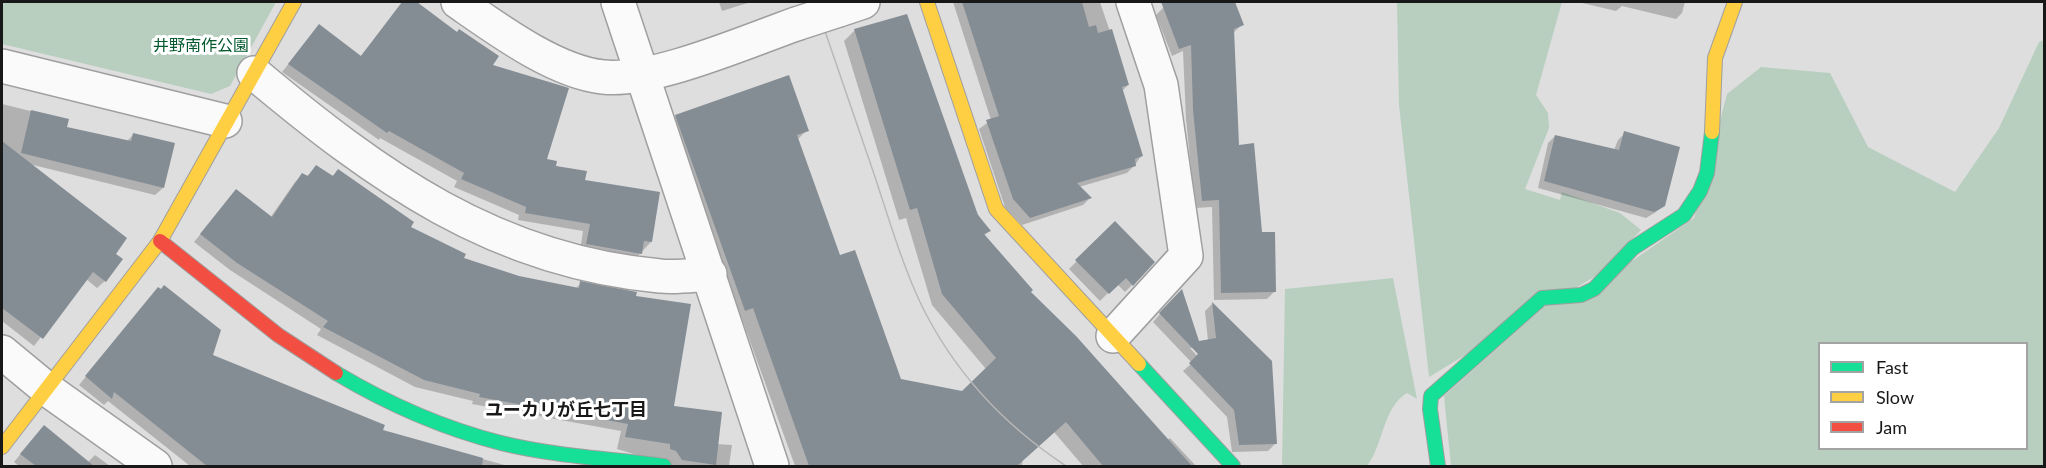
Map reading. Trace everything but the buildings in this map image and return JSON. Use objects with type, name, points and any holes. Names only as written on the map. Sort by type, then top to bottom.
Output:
[{"type":"street","points":[[2,447],[48,390],[160,241],[225,121],[294,2]]},
{"type":"street","points":[[458,2],[535,51],[567,67],[603,78],[643,76],[851,6]]},
{"type":"street","points":[[618,2],[772,466]]},
{"type":"street","points":[[927,2],[996,210],[1233,466]]},
{"type":"street","points":[[1113,336],[1186,256],[1161,85],[1133,2]]},
{"type":"street","points":[[1438,466],[1430,409],[1431,396],[1542,298],[1576,297],[1590,292],[1602,283],[1633,248],[1687,211],[1700,192],[1713,150],[1712,91],[1715,56],[1735,2]]},
{"type":"street","points":[[2,66],[225,121]]},
{"type":"street","points":[[254,73],[333,139],[396,183],[472,225],[514,243],[565,260],[661,277],[710,274]]},
{"type":"street","points":[[160,241],[245,312],[297,350],[346,382],[398,406],[437,423],[502,443],[664,466]]},
{"type":"street","points":[[2,352],[48,390],[155,466]]},
{"type":"green space","name":"井野南作公園","points":[[2,2],[276,2],[230,86],[211,94],[2,44]]},
{"type":"green space","points":[[1397,2],[1562,2],[1536,95],[1548,113],[1549,128],[1525,189],[1560,200],[1562,192],[1620,213],[1641,230],[1599,274],[1429,377],[1399,105]]},
{"type":"green space","points":[[2044,40],[2044,466],[1451,466],[1444,396],[1544,307],[1635,259],[1694,218],[1727,94],[1761,67],[1830,73],[1868,147],[1955,192],[1999,128],[2039,42]]},
{"type":"green space","points":[[1393,278],[1417,399],[1407,393],[1399,399],[1388,417],[1377,448],[1367,466],[1282,466],[1285,289]]},
{"type":"tram line","points":[[815,2],[901,255],[933,327],[964,373],[1001,414],[1043,450],[1066,466]]},
{"type":"traffic: fast","points":[[1438,466],[1430,409],[1431,396],[1542,298],[1581,295],[1594,289],[1633,248],[1684,215],[1700,191],[1707,173],[1712,132]]},
{"type":"traffic: fast","points":[[1139,364],[1233,466]]},
{"type":"traffic: fast","points":[[336,373],[416,414],[479,437],[541,451],[664,466]]},
{"type":"traffic: slow","points":[[2,447],[160,241],[294,2]]},
{"type":"traffic: slow","points":[[927,2],[996,209],[1139,364]]},
{"type":"traffic: slow","points":[[1712,132],[1715,58],[1735,2]]},
{"type":"traffic: jam","points":[[160,241],[278,335],[336,373]]},
{"type":"district","name":"ユーカリが丘七丁目","points":[[566,410]]}]
